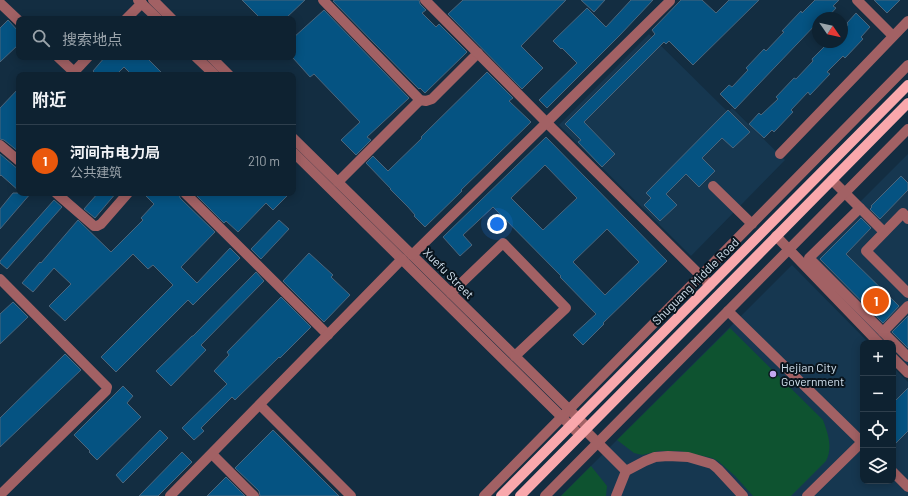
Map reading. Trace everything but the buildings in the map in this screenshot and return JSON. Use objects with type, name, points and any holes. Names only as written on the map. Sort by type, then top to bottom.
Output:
[{"type":"main road","name":"Shuguang Middle Road","points":[[501,496],[908,85]]},
{"type":"main road","points":[[520,496],[908,103]]},
{"type":"street","points":[[153,0],[169,16]]},
{"type":"street","points":[[323,0],[420,100],[426,101],[432,99],[478,54]]},
{"type":"street","points":[[426,0],[478,54],[710,285]]},
{"type":"street","points":[[857,0],[893,36]]},
{"type":"street","points":[[412,255],[670,1]]},
{"type":"street","points":[[128,16],[140,2],[155,16]]},
{"type":"street","points":[[0,3],[16,17]]},
{"type":"street","points":[[780,154],[908,21]]},
{"type":"street","points":[[61,60],[74,72],[85,60]]},
{"type":"street","points":[[199,60],[212,72]]},
{"type":"street","points":[[214,60],[226,72]]},
{"type":"street","points":[[484,496],[908,65]]},
{"type":"street","points":[[338,182],[420,100]]},
{"type":"street","points":[[545,496],[908,129]]},
{"type":"street","name":"Xuefu Street","points":[[296,141],[515,356],[565,413]]},
{"type":"street","points":[[0,145],[16,158]]},
{"type":"street","name":"Xuefu Street","points":[[296,155],[402,260],[598,443],[626,472]]},
{"type":"street","points":[[832,180],[884,232]]},
{"type":"street","points":[[713,186],[752,224]]},
{"type":"street","points":[[59,196],[94,226],[97,226],[101,224],[125,196]]},
{"type":"street","points":[[189,196],[328,335]]},
{"type":"street","points":[[860,208],[809,258],[908,357]]},
{"type":"street","points":[[908,219],[902,213],[866,251],[908,293]]},
{"type":"street","points":[[776,236],[876,340]]},
{"type":"street","points":[[451,293],[503,242],[566,308],[515,356]]},
{"type":"street","points":[[170,496],[402,260]]},
{"type":"street","points":[[0,279],[107,387],[106,391],[0,495]]},
{"type":"street","points":[[883,332],[908,306]]},
{"type":"street","points":[[728,311],[860,440]]},
{"type":"street","points":[[896,361],[908,373]]},
{"type":"street","points":[[260,405],[349,495]]},
{"type":"street","points":[[807,496],[860,444]]},
{"type":"street","points":[[212,454],[254,496]]},
{"type":"street","points":[[616,496],[626,472],[655,457],[668,456],[688,458],[712,464],[743,496]]},
{"type":"street","points":[[896,475],[908,487]]},
{"type":"shaded area","points":[[649,34],[728,112],[732,108],[785,160],[691,256],[559,125]]},
{"type":"shaded area","points":[[908,154],[908,365],[896,353],[896,340],[883,340],[803,259]]},
{"type":"shaded area","name":"Hejian City Government","points":[[792,265],[866,340],[860,340],[860,484],[896,484],[896,370],[908,382],[908,496],[561,496]]},
{"type":"green space","points":[[730,328],[823,420],[828,435],[829,446],[826,461],[791,496],[753,496],[735,476],[718,461],[712,458],[680,451],[659,451],[642,455],[634,453],[617,440]]},
{"type":"green space","points":[[591,466],[607,486],[606,496],[561,496]]},
{"type":"place","name":"河间市电力局","points":[[876,301]]},
{"type":"place","name":"Hejian City Government","points":[[773,374]]}]
